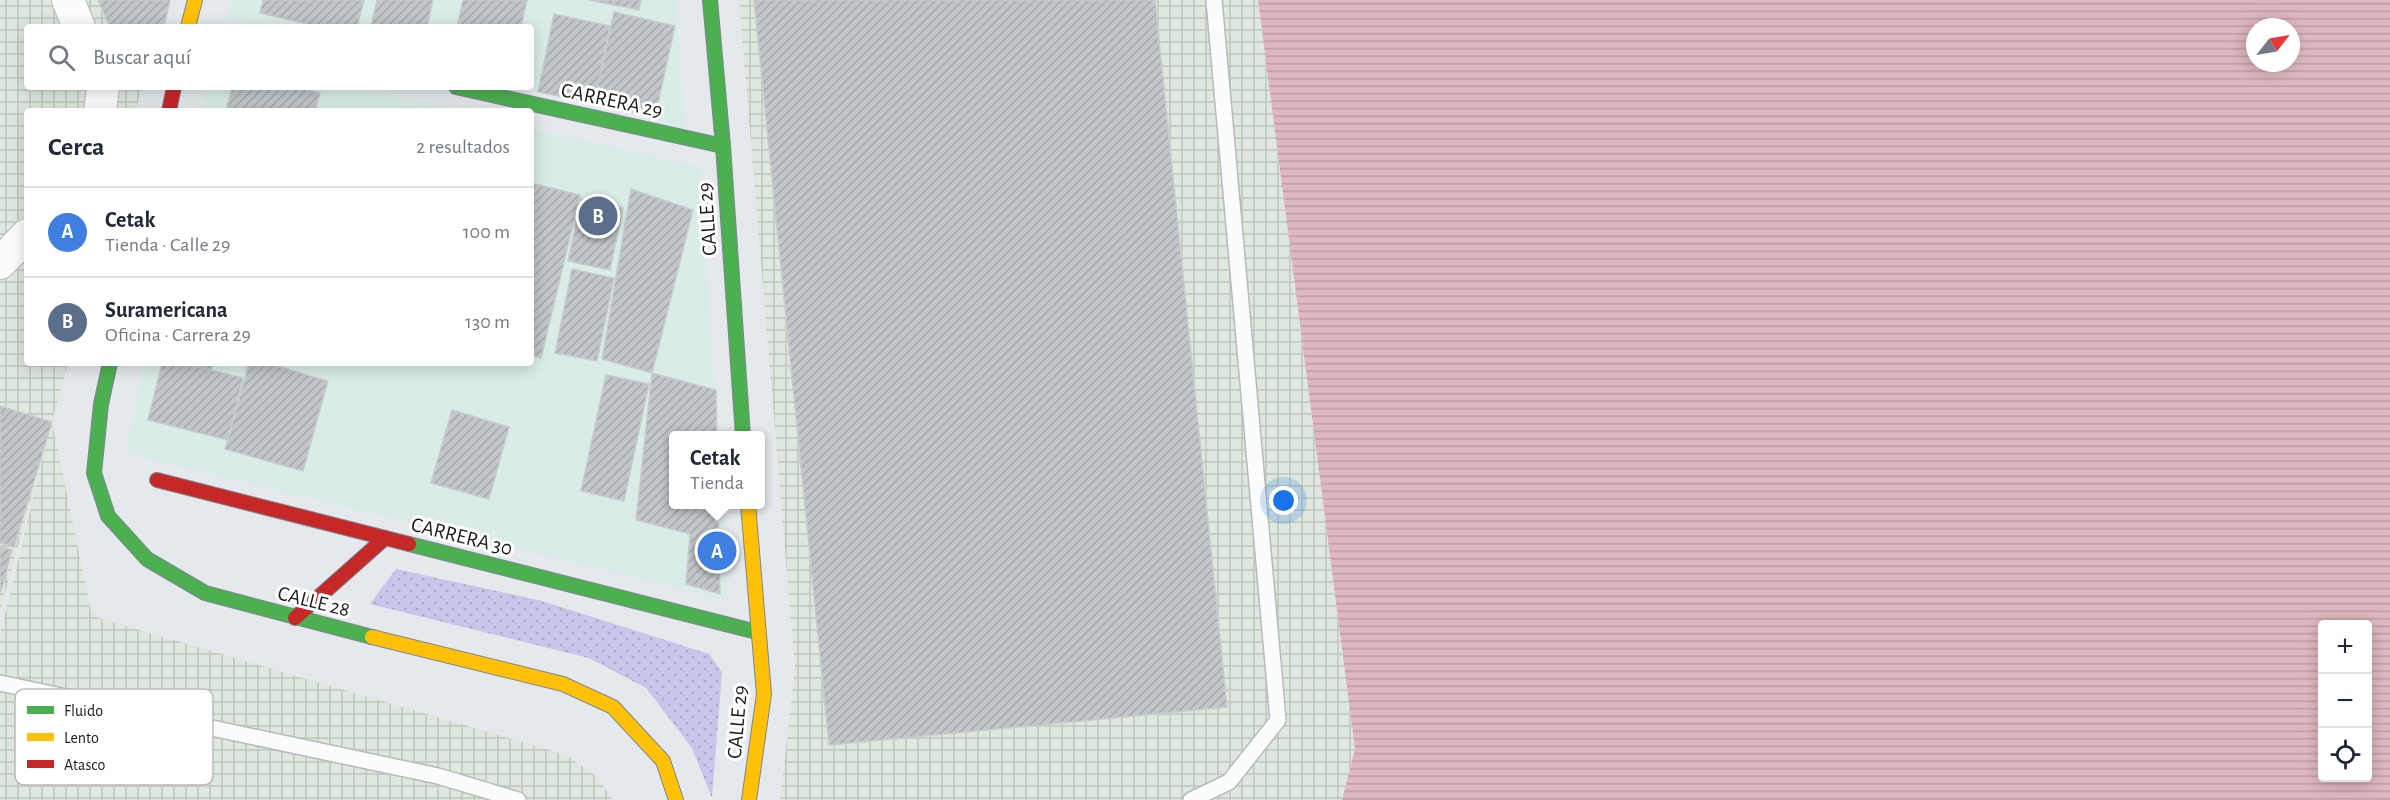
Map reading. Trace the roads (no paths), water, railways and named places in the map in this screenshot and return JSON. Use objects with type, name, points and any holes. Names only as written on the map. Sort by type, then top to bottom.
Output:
[{"type":"main road","points":[[189,24],[195,0]]},
{"type":"main road","name":"CALLE 29","points":[[710,0],[744,431]]},
{"type":"main road","points":[[170,108],[173,90]]},
{"type":"main road","name":"CARRERA 29","points":[[470,90],[723,146]]},
{"type":"main road","name":"CALLE 28","points":[[109,366],[101,404],[94,473],[108,516],[147,559],[206,593],[295,618],[563,684],[613,706],[663,761],[676,800]]},
{"type":"main road","name":"CARRERA 30","points":[[157,480],[757,632]]},
{"type":"main road","name":"CALLE 29","points":[[748,509],[764,694],[749,800]]},
{"type":"main road","points":[[295,618],[385,538]]},
{"type":"street","points":[[68,0],[78,24]]},
{"type":"street","points":[[100,108],[103,90]]},
{"type":"street","points":[[0,264],[24,238]]},
{"type":"lane","points":[[1191,800],[1229,782],[1278,720],[1214,0]]},
{"type":"lane","points":[[0,683],[28,689]]},
{"type":"lane","points":[[213,728],[438,776],[518,800]]},
{"type":"place","name":"Suramericana","points":[[598,216]]},
{"type":"place","name":"Cetak","points":[[717,551]]}]
